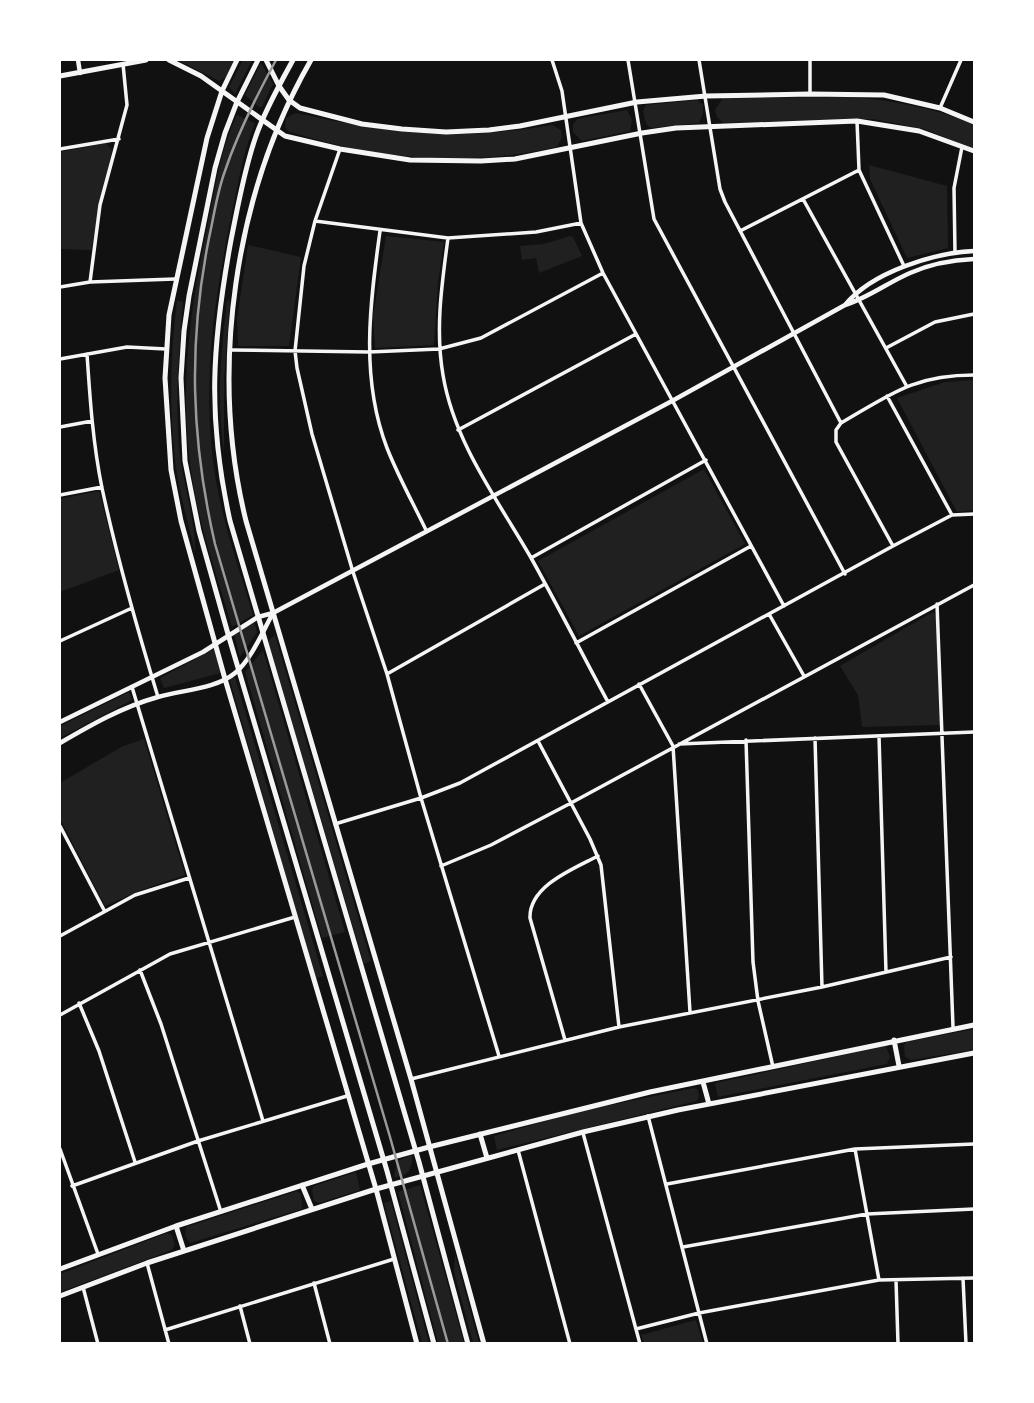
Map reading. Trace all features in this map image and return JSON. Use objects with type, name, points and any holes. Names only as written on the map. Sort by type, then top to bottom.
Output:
[{"type":"main road","points":[[60,76],[146,60]]},
{"type":"main road","points":[[170,60],[201,76],[275,131],[292,139],[410,160],[444,162],[515,159],[642,132],[710,126],[857,121],[919,131],[975,151]]},
{"type":"main road","points":[[237,60],[222,91],[207,138],[176,279],[166,348],[168,440],[176,497],[225,679],[376,1189],[417,1343]]},
{"type":"main road","points":[[258,60],[237,102],[215,168],[186,319],[181,378],[189,485],[228,635],[384,1159],[434,1343]]},
{"type":"main road","points":[[266,60],[279,86],[289,100],[300,108],[362,124],[446,132],[499,129],[637,102],[706,96],[810,93],[884,95],[940,108],[975,122]]},
{"type":"main road","points":[[293,60],[262,121],[247,164],[229,250],[216,336],[213,396],[217,452],[230,521],[423,1175],[468,1343]]},
{"type":"main road","points":[[311,60],[275,131],[244,230],[231,350],[234,466],[246,521],[411,1079],[484,1343]]},
{"type":"main road","points":[[60,1269],[176,1226],[302,1185],[480,1133],[609,1101],[953,1027],[975,1025]]},
{"type":"main road","points":[[894,1040],[899,1066]]},
{"type":"main road","points":[[60,1296],[148,1262],[391,1184],[583,1132],[648,1116],[975,1053]]},
{"type":"main road","points":[[703,1082],[709,1104]]},
{"type":"main road","points":[[480,1133],[486,1158]]},
{"type":"main road","points":[[302,1185],[312,1209]]},
{"type":"main road","points":[[176,1226],[184,1251]]},
{"type":"street","points":[[78,60],[80,73]]},
{"type":"street","points":[[552,60],[562,91],[581,223],[603,273],[784,606]]},
{"type":"street","points":[[628,60],[642,132],[654,219],[845,574]]},
{"type":"street","points":[[699,60],[720,189],[841,423]]},
{"type":"street","points":[[810,60],[810,93]]},
{"type":"street","points":[[940,108],[961,60]]},
{"type":"street","points":[[90,282],[100,205],[127,106],[123,64]]},
{"type":"street","points":[[857,121],[859,170],[905,266]]},
{"type":"street","points":[[60,149],[119,139]]},
{"type":"street","points":[[955,253],[954,188],[962,147]]},
{"type":"street","points":[[340,149],[315,221],[300,286],[295,351],[312,434],[387,674],[421,799],[499,1056]]},
{"type":"street","points":[[740,231],[859,170]]},
{"type":"street","points":[[803,200],[906,385]]},
{"type":"street","points":[[315,221],[448,238],[536,232],[581,223]]},
{"type":"street","points":[[380,231],[369,318],[374,400],[387,448],[426,530]]},
{"type":"street","points":[[448,238],[440,310],[439,349],[447,396],[458,430],[531,558],[608,702]]},
{"type":"street","points":[[845,305],[855,293],[905,266],[955,253],[975,251]]},
{"type":"street","points":[[60,722],[216,645],[258,617],[273,613],[353,572],[845,305],[860,301],[925,267],[975,259]]},
{"type":"street","points":[[231,350],[369,352],[439,349],[481,338],[603,273]]},
{"type":"street","points":[[60,287],[90,282],[176,279]]},
{"type":"street","points":[[886,348],[935,322],[975,314]]},
{"type":"street","points":[[458,430],[636,334]]},
{"type":"street","points":[[60,359],[127,347],[166,348]]},
{"type":"street","points":[[88,354],[92,421],[102,487],[132,608],[158,697]]},
{"type":"street","points":[[893,546],[836,443],[836,430],[841,423],[906,385],[952,375],[975,374]]},
{"type":"street","points":[[887,396],[952,515]]},
{"type":"street","points":[[60,427],[92,421]]},
{"type":"street","points":[[531,558],[706,460]]},
{"type":"street","points":[[60,495],[102,487]]},
{"type":"street","points":[[335,824],[421,799],[460,783],[952,515],[975,514]]},
{"type":"street","points":[[576,643],[751,546]]},
{"type":"street","points":[[387,674],[545,584]]},
{"type":"street","points":[[441,866],[491,845],[571,803],[975,585]]},
{"type":"street","points":[[937,604],[944,733],[953,1027]]},
{"type":"street","points":[[60,640],[132,608]]},
{"type":"street","points":[[60,744],[111,714],[158,697],[225,679],[239,670],[273,613]]},
{"type":"street","points":[[769,614],[804,677]]},
{"type":"street","points":[[639,684],[675,745],[690,1012]]},
{"type":"street","points":[[132,687],[263,1121]]},
{"type":"street","points":[[675,745],[975,732]]},
{"type":"street","points":[[879,736],[886,972]]},
{"type":"street","points":[[814,738],[822,987]]},
{"type":"street","points":[[746,740],[753,962],[758,1000],[773,1067]]},
{"type":"street","points":[[537,741],[598,856],[603,877],[619,1027]]},
{"type":"street","points":[[60,826],[104,910]]},
{"type":"street","points":[[565,1040],[529,910],[532,901],[558,878],[598,856]]},
{"type":"street","points":[[60,936],[104,910],[146,891],[189,878]]},
{"type":"street","points":[[60,1015],[170,954],[295,917]]},
{"type":"street","points":[[411,1079],[619,1027],[822,987],[951,957]]},
{"type":"street","points":[[140,970],[161,1024],[221,1212]]},
{"type":"street","points":[[79,1003],[95,1042],[135,1162]]},
{"type":"street","points":[[72,1186],[198,1141],[347,1096]]},
{"type":"street","points":[[648,1116],[707,1343]]},
{"type":"street","points":[[583,1132],[640,1343]]},
{"type":"street","points":[[667,1184],[855,1149],[975,1144]]},
{"type":"street","points":[[60,1149],[98,1254]]},
{"type":"street","points":[[855,1149],[878,1280]]},
{"type":"street","points":[[518,1150],[570,1343]]},
{"type":"street","points":[[683,1247],[867,1214],[975,1209]]},
{"type":"street","points":[[165,1330],[394,1259]]},
{"type":"street","points":[[148,1262],[169,1343]]},
{"type":"street","points":[[963,1278],[966,1343]]},
{"type":"street","points":[[636,1329],[699,1313],[878,1280],[975,1278]]},
{"type":"street","points":[[896,1280],[898,1343]]},
{"type":"street","points":[[314,1283],[330,1343]]},
{"type":"street","points":[[83,1287],[98,1343]]},
{"type":"street","points":[[240,1306],[250,1343]]},
{"type":"shaded area","points":[[178,60],[234,60],[227,77],[219,81]]},
{"type":"shaded area","points":[[243,60],[252,60],[235,94],[229,87]]},
{"type":"shaded area","points":[[261,63],[273,84],[262,107],[259,107],[245,95]]},
{"type":"shaded area","points":[[849,97],[913,106],[974,124],[974,149],[924,129],[873,119],[723,123],[715,110],[723,98]]},
{"type":"shaded area","points":[[697,100],[703,105],[699,123],[651,128],[646,124],[643,111],[646,105]]},
{"type":"shaded area","points":[[627,110],[632,120],[630,131],[582,141],[573,132],[577,119]]},
{"type":"shaded area","points":[[296,113],[362,126],[423,133],[485,133],[552,125],[561,130],[562,137],[557,147],[490,157],[388,154],[354,149],[288,131],[285,127],[286,118]]},
{"type":"shaded area","points":[[237,115],[255,123],[242,163],[222,264],[213,329],[209,393],[218,491],[229,538],[253,615],[232,627],[196,501],[186,418],[186,386],[191,324],[201,261],[222,156]]},
{"type":"shaded area","points":[[106,143],[112,150],[91,250],[60,249],[60,152]]},
{"type":"shaded area","points":[[869,165],[947,186],[948,248],[907,258],[870,179]]},
{"type":"shaded area","points":[[386,236],[444,242],[434,345],[375,348],[373,316]]},
{"type":"shaded area","points":[[570,236],[582,256],[539,273],[536,258],[522,260],[520,246],[544,244]]},
{"type":"shaded area","points":[[248,245],[301,257],[289,346],[238,346],[237,319]]},
{"type":"shaded area","points":[[177,300],[183,302],[177,393],[179,447],[195,553],[178,479],[172,426],[172,363]]},
{"type":"shaded area","points":[[227,300],[230,301],[224,380],[224,452],[220,395]]},
{"type":"shaded area","points":[[974,380],[974,510],[957,512],[897,398],[945,382]]},
{"type":"shaded area","points":[[704,469],[745,544],[579,636],[538,561]]},
{"type":"shaded area","points":[[99,491],[119,570],[60,592],[60,499]]},
{"type":"shaded area","points":[[933,612],[936,616],[940,725],[862,727],[858,695],[840,666]]},
{"type":"shaded area","points":[[254,621],[257,632],[240,657],[234,634]]},
{"type":"shaded area","points":[[275,635],[371,961],[364,964],[268,641]]},
{"type":"shaded area","points":[[214,649],[221,673],[164,688],[160,678]]},
{"type":"shaded area","points":[[263,650],[345,932],[322,938],[245,672]]},
{"type":"shaded area","points":[[234,674],[323,976],[315,979],[229,677]]},
{"type":"shaded area","points":[[129,692],[132,700],[60,738],[60,726]]},
{"type":"shaded area","points":[[144,739],[185,875],[105,906],[60,819],[60,783],[123,746]]},
{"type":"shaded area","points":[[974,1029],[974,1050],[911,1060],[905,1057],[906,1042]]},
{"type":"shaded area","points":[[886,1046],[890,1057],[887,1064],[718,1097],[715,1083]]},
{"type":"shaded area","points":[[694,1088],[698,1090],[697,1101],[497,1150],[494,1136],[576,1112]]},
{"type":"shaded area","points":[[412,1155],[409,1171],[403,1176],[394,1177],[397,1161]]},
{"type":"shaded area","points":[[356,1172],[360,1190],[319,1203],[314,1201],[314,1186]]},
{"type":"shaded area","points":[[420,1185],[464,1343],[438,1343],[398,1192]]},
{"type":"shaded area","points":[[297,1191],[301,1194],[302,1209],[190,1243],[185,1236],[186,1227]]},
{"type":"shaded area","points":[[391,1201],[429,1343],[422,1343],[384,1203]]},
{"type":"shaded area","points":[[167,1233],[172,1235],[175,1245],[172,1250],[60,1292],[60,1274]]},
{"type":"shaded area","points":[[455,1254],[479,1343],[473,1343],[454,1272]]},
{"type":"shaded area","points":[[696,1320],[703,1343],[644,1343],[641,1335]]},
{"type":"railway","points":[[276,60],[230,156],[209,238],[202,277],[195,354],[201,467],[215,544],[390,1137],[448,1344]]}]
